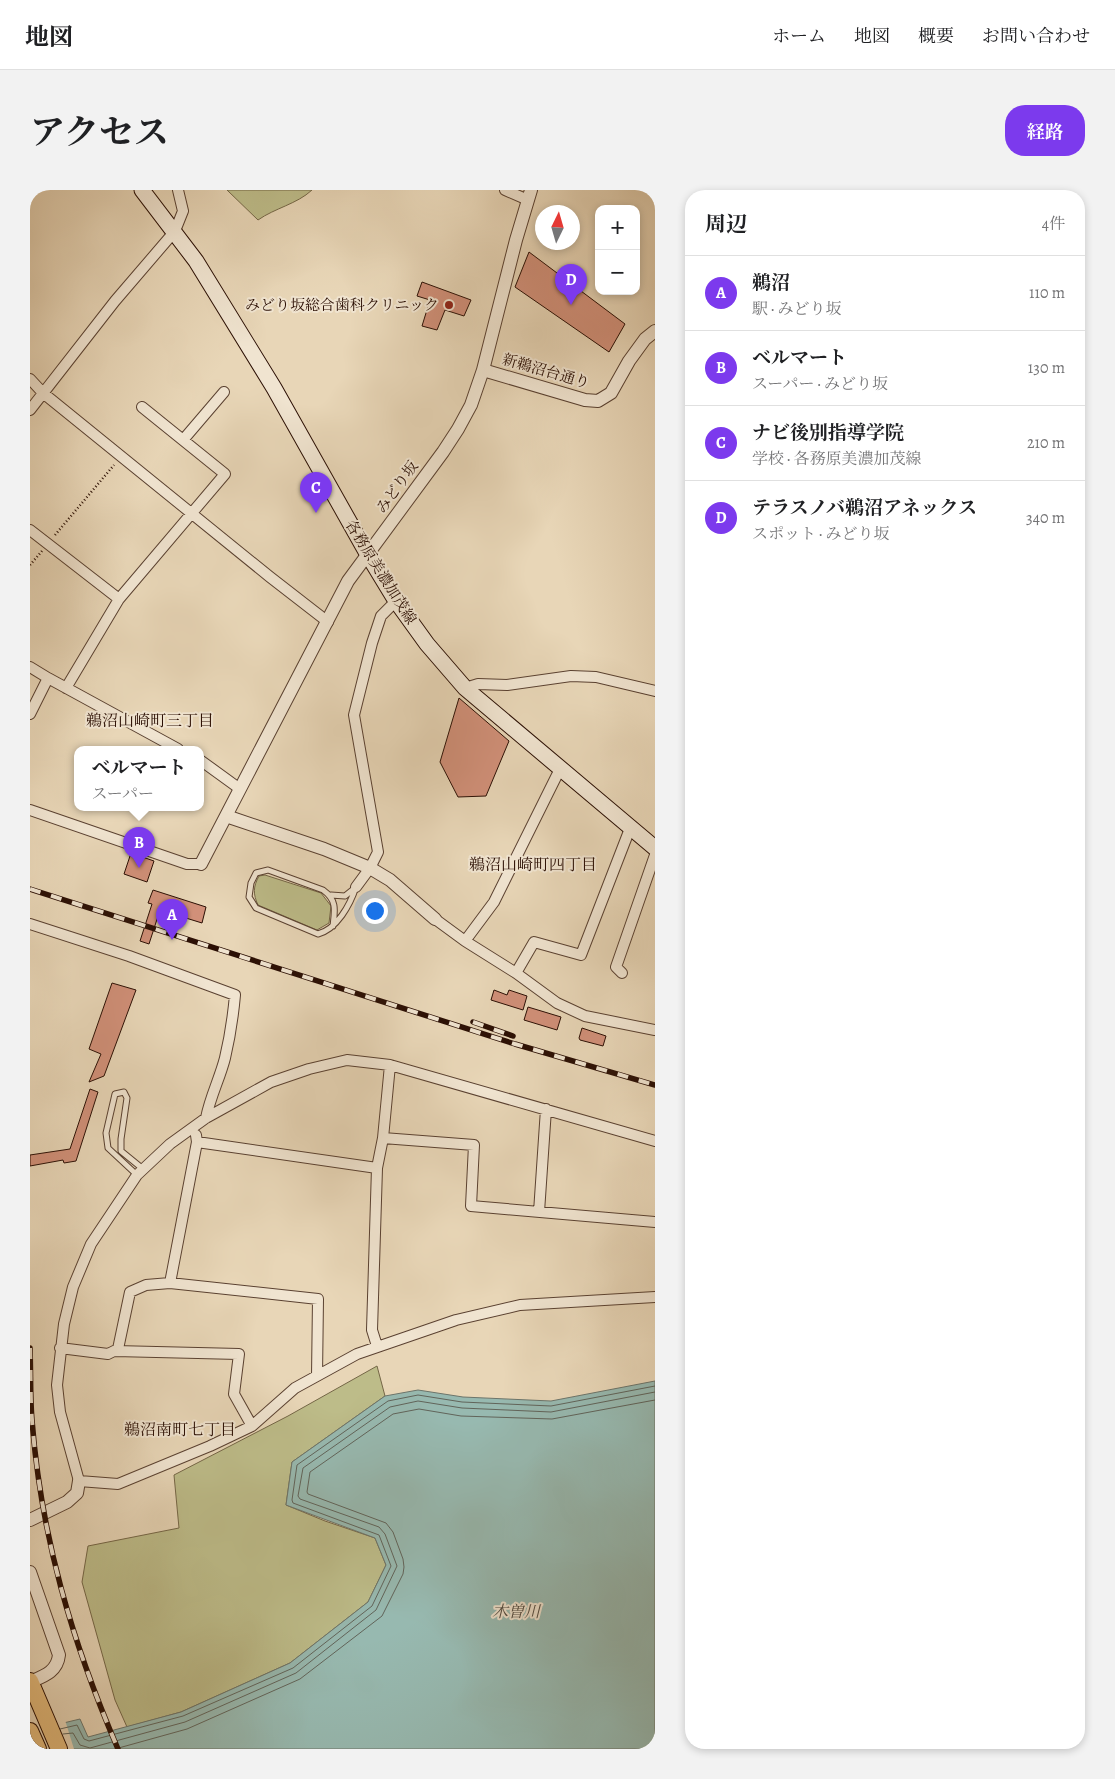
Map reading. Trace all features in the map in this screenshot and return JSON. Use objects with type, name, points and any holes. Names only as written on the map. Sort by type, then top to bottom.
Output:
[{"type":"main road","name":"各務原美濃加茂線","points":[[142,190],[196,261],[274,388],[368,555],[396,601],[427,644],[465,688],[655,848]]},
{"type":"main road","points":[[30,1682],[59,1749]]},
{"type":"main road","points":[[30,1731],[38,1749]]},
{"type":"street","points":[[30,410],[116,301],[175,232],[183,210],[178,190]]},
{"type":"street","points":[[505,190],[530,195]]},
{"type":"street","name":"みどり坂","points":[[202,864],[348,581],[458,429],[471,405],[484,370],[516,240],[530,195]]},
{"type":"street","name":"新鵜沼台通り","points":[[484,370],[586,400],[598,401],[611,393],[629,361],[645,339],[655,331]]},
{"type":"street","points":[[30,379],[43,393],[328,622]]},
{"type":"street","points":[[183,440],[224,392]]},
{"type":"street","points":[[66,688],[119,599],[225,474],[142,407]]},
{"type":"street","points":[[30,530],[119,599]]},
{"type":"street","points":[[356,887],[370,868],[378,852],[354,715],[372,643],[381,616],[396,601]]},
{"type":"street","points":[[30,667],[172,746]]},
{"type":"street","points":[[465,688],[478,684],[507,685],[571,676],[596,677],[655,691]]},
{"type":"street","points":[[30,714],[48,678]]},
{"type":"street","points":[[204,763],[240,789]]},
{"type":"street","points":[[465,941],[494,902],[560,769]]},
{"type":"street","points":[[30,810],[187,864],[202,864]]},
{"type":"street","points":[[226,816],[324,848],[370,868],[390,880],[435,919],[465,941],[516,973],[557,1003],[584,1016],[655,1030]]},
{"type":"street","points":[[516,973],[534,942],[581,955],[631,826]]},
{"type":"street","points":[[622,973],[616,967],[655,855]]},
{"type":"street","points":[[30,924],[129,956],[235,995],[231,1030],[224,1060],[209,1103],[206,1118]]},
{"type":"street","points":[[30,1520],[67,1502],[77,1493],[79,1481],[60,1412],[57,1385],[64,1324],[73,1287],[91,1244],[140,1172],[170,1144],[206,1118],[271,1082],[309,1069],[347,1060],[390,1065],[655,1141]]},
{"type":"street","points":[[377,1346],[372,1330],[377,1168],[383,1138],[390,1065]]},
{"type":"street","points":[[539,1212],[546,1109]]},
{"type":"street","points":[[170,1283],[197,1142],[194,1127]]},
{"type":"street","points":[[383,1138],[474,1145],[471,1206],[655,1222]]},
{"type":"street","points":[[197,1142],[377,1168]]},
{"type":"street","points":[[60,1348],[108,1354],[118,1349],[130,1292],[146,1286],[170,1283],[318,1299],[317,1376]]},
{"type":"street","points":[[79,1481],[118,1484],[210,1446],[252,1426],[295,1388],[357,1354],[456,1320],[520,1305],[655,1297]]},
{"type":"street","points":[[114,1351],[239,1354],[234,1394],[252,1426]]},
{"type":"street","points":[[30,1572],[59,1655],[55,1668],[48,1674],[30,1682]]},
{"type":"lane","points":[[268,870],[323,890],[331,895],[345,896],[356,887],[350,903],[333,926],[325,932],[318,934],[256,908],[249,897],[251,882],[256,873],[268,870]]},
{"type":"lane","points":[[331,895],[335,908],[333,926]]},
{"type":"lane","points":[[124,1092],[127,1098],[121,1139],[122,1151],[140,1172],[108,1148],[106,1133],[115,1094],[124,1092]]},
{"type":"path","points":[[30,565],[122,456]]},
{"type":"shaded area","points":[[227,190],[312,190],[300,199],[258,220]]},
{"type":"shaded area","points":[[265,875],[321,893],[331,906],[329,923],[317,930],[258,905],[255,897],[255,887],[259,876]]},
{"type":"shaded area","points":[[377,1366],[385,1396],[292,1462],[286,1505],[375,1538],[386,1565],[368,1602],[290,1663],[181,1712],[127,1727],[115,1700],[82,1582],[88,1546],[179,1528],[174,1475],[288,1416]]},
{"type":"water","name":"木曽川","points":[[655,1381],[655,1749],[30,1749],[30,1731],[80,1719],[88,1737],[181,1712],[290,1663],[368,1602],[386,1565],[375,1538],[286,1505],[292,1462],[385,1396],[418,1390],[463,1397],[551,1401]]},
{"type":"pier","points":[[65,1720],[74,1749],[30,1749],[30,1728]]},
{"type":"building","points":[[529,252],[625,324],[609,352],[515,287]]},
{"type":"building","name":"みどり坂総合歯科クリニック","points":[[422,282],[471,300],[464,316],[445,310],[437,330],[422,326],[430,300],[417,296]]},
{"type":"building","points":[[459,698],[509,741],[486,796],[458,797],[440,762]]},
{"type":"building","points":[[131,853],[154,861],[147,882],[124,874]]},
{"type":"building","points":[[153,890],[206,907],[202,923],[160,910],[149,944],[140,941],[152,904],[148,903]]},
{"type":"building","points":[[112,983],[136,990],[104,1076],[89,1082],[101,1054],[89,1049]]},
{"type":"building","points":[[494,990],[507,995],[509,990],[527,996],[523,1010],[491,1000]]},
{"type":"building","points":[[528,1007],[561,1017],[557,1030],[524,1020]]},
{"type":"building","points":[[582,1028],[606,1036],[603,1046],[580,1040]]},
{"type":"building","points":[[90,1089],[98,1092],[76,1161],[64,1163],[63,1160],[30,1166],[30,1155],[70,1149]]},
{"type":"railway","points":[[30,889],[515,1044],[655,1085]]},
{"type":"railway","points":[[473,1022],[513,1036]]},
{"type":"railway","points":[[30,1348],[31,1411],[36,1463],[51,1547],[61,1588],[86,1669],[118,1749]]},
{"type":"place","name":"みどり坂総合歯科クリニック","points":[[449,305]]},
{"type":"place","name":"テラスノバ鵜沼アネックス","points":[[571,305]]},
{"type":"place","name":"ナビ後別指導学院","points":[[316,513]]},
{"type":"place","name":"ベルマート","points":[[139,868]]},
{"type":"place","name":"鵜沼","points":[[172,940]]},
{"type":"district","name":"鵜沼山崎町三丁目","points":[[150,720]]},
{"type":"district","name":"鵜沼山崎町四丁目","points":[[533,864]]},
{"type":"district","name":"鵜沼南町七丁目","points":[[180,1429]]}]
